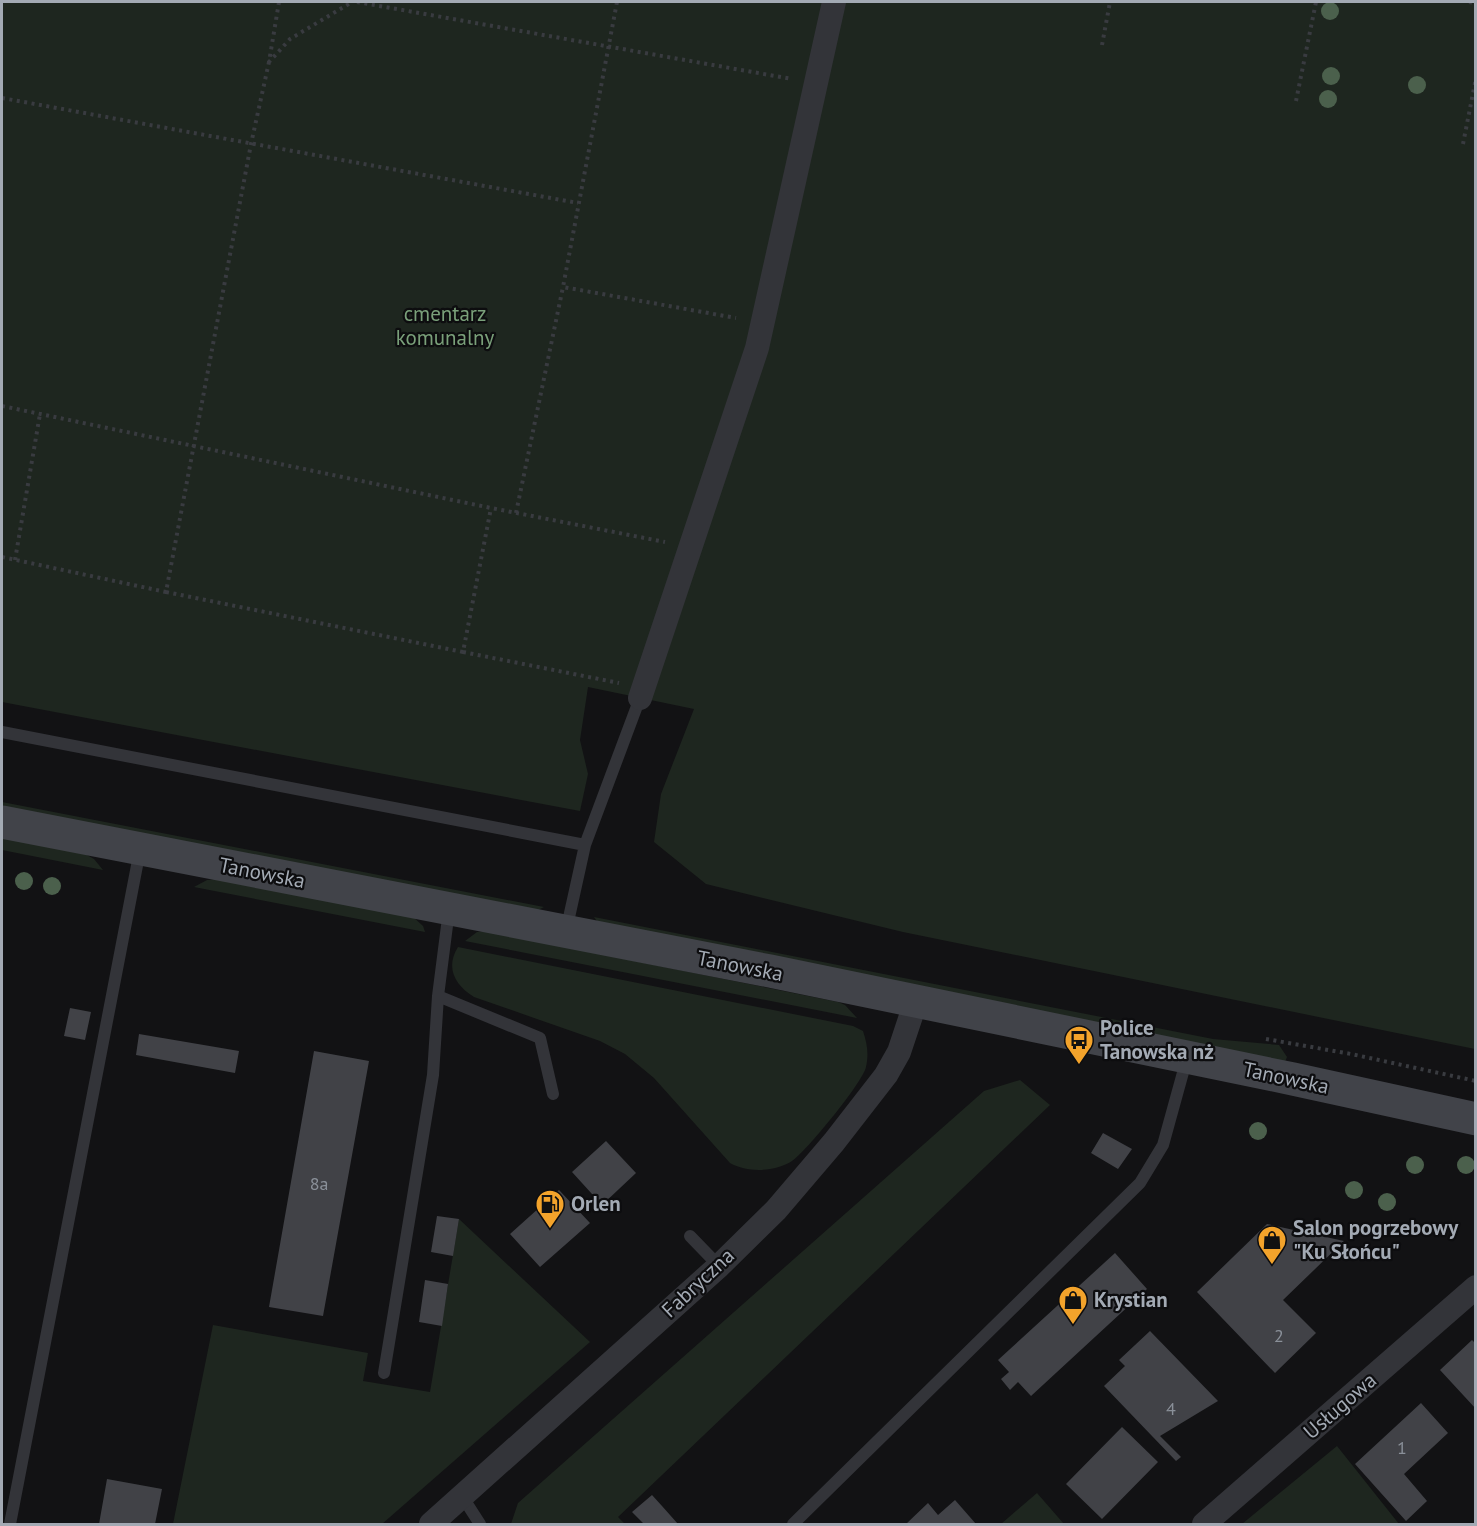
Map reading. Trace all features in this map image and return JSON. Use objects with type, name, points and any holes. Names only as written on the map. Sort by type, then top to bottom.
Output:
[{"type":"main road","name":"Tanowska","points":[[2,822],[759,969],[1476,1119]]},
{"type":"street","points":[[642,693],[757,348],[834,2]]},
{"type":"street","name":"Fabryczna","points":[[431,1524],[719,1266],[776,1210],[834,1142],[886,1075],[907,1032],[915,1001]]},
{"type":"street","name":"Usługowa","points":[[1204,1524],[1476,1287]]},
{"type":"lane","points":[[566,933],[585,845],[642,693]]},
{"type":"lane","points":[[2,732],[585,845]]},
{"type":"lane","points":[[10,1524],[140,849]]},
{"type":"lane","points":[[384,1373],[433,1074],[438,996],[449,909]]},
{"type":"lane","points":[[438,996],[540,1038],[553,1094]]},
{"type":"lane","points":[[793,1524],[1140,1183],[1163,1145],[1187,1057]]},
{"type":"lane","points":[[690,1236],[719,1266]]},
{"type":"lane","points":[[462,1496],[480,1524]]},
{"type":"path","points":[[166,592],[279,2]]},
{"type":"path","points":[[269,62],[290,39],[352,2]]},
{"type":"path","points":[[357,2],[816,83]]},
{"type":"path","points":[[516,513],[563,287],[616,2]]},
{"type":"path","points":[[1102,45],[1110,2]]},
{"type":"path","points":[[1296,101],[1316,2]]},
{"type":"path","points":[[1468,2],[1476,3]]},
{"type":"path","points":[[1463,144],[1476,78]]},
{"type":"path","points":[[2,98],[578,203]]},
{"type":"path","points":[[563,287],[763,323]]},
{"type":"path","points":[[2,406],[491,508],[690,546]]},
{"type":"path","points":[[15,560],[39,414]]},
{"type":"path","points":[[463,652],[491,508]]},
{"type":"path","points":[[2,556],[166,592],[463,652],[642,693]]},
{"type":"green space","name":"cmentarz komunalny","points":[[2,2],[1475,2],[1475,1049],[903,932],[706,884],[654,842],[661,794],[694,709],[588,687],[580,740],[588,774],[580,811],[2,702]]},
{"type":"green space","points":[[2,802],[544,907],[536,911],[2,807]]},
{"type":"green space","points":[[2,836],[85,854],[94,859],[103,870],[2,850]]},
{"type":"green space","points":[[219,879],[411,915],[423,926],[425,932],[194,887],[207,880]]},
{"type":"green space","points":[[594,917],[1213,1039],[1279,1045],[1287,1057],[1285,1062],[599,924]]},
{"type":"green space","points":[[485,931],[838,1002],[845,1005],[857,1018],[465,941],[477,932]]},
{"type":"green space","points":[[458,947],[853,1026],[863,1031],[866,1040],[866,1067],[855,1087],[833,1116],[792,1161],[785,1165],[761,1170],[737,1166],[730,1163],[654,1078],[625,1054],[600,1041],[474,997],[467,992],[457,981],[452,969],[452,962]]},
{"type":"green space","points":[[1020,1080],[1050,1105],[618,1517],[625,1524],[511,1524],[518,1503],[984,1091]]},
{"type":"green space","points":[[459,1219],[590,1342],[382,1524],[173,1524],[213,1325],[368,1353],[363,1381],[430,1392]]},
{"type":"green space","points":[[1337,1446],[1399,1524],[1242,1524]]},
{"type":"green space","points":[[1037,1493],[1064,1524],[1001,1524]]},
{"type":"building","points":[[70,1008],[91,1012],[85,1040],[64,1036]]},
{"type":"building","points":[[139,1034],[239,1051],[235,1073],[136,1055]]},
{"type":"building","points":[[314,1051],[369,1061],[323,1316],[269,1307]]},
{"type":"building","points":[[1103,1133],[1132,1149],[1118,1169],[1091,1153]]},
{"type":"building","points":[[606,1141],[636,1173],[602,1205],[572,1172]]},
{"type":"building","name":"Orlen","points":[[559,1190],[590,1223],[540,1267],[510,1234]]},
{"type":"building","points":[[437,1216],[459,1219],[453,1256],[431,1252]]},
{"type":"building","name":"Salon pogrzebowy \"Ku Słońcu\"","points":[[1267,1224],[1344,1241],[1283,1300],[1316,1333],[1275,1373],[1197,1292]]},
{"type":"building","name":"Krystian","points":[[1115,1253],[1147,1289],[1031,1396],[1018,1382],[1010,1390],[1001,1379],[1009,1372],[998,1360]]},
{"type":"building","points":[[425,1280],[448,1284],[442,1326],[419,1322]]},
{"type":"building","points":[[1150,1331],[1218,1401],[1160,1436],[1181,1457],[1176,1461],[1104,1386],[1125,1366],[1119,1360]]},
{"type":"building","points":[[1472,1340],[1476,1344],[1476,1409],[1440,1370]]},
{"type":"building","points":[[1421,1403],[1448,1433],[1404,1474],[1427,1501],[1406,1521],[1355,1464]]},
{"type":"building","points":[[1122,1427],[1158,1462],[1102,1519],[1066,1484]]},
{"type":"building","points":[[107,1479],[162,1489],[155,1524],[99,1524]]},
{"type":"building","points":[[652,1495],[678,1524],[644,1524],[632,1512]]},
{"type":"building","points":[[955,1500],[976,1524],[906,1524],[928,1503],[938,1515]]},
{"type":"place","name":"Police Tanowska nż","points":[[1079,1066]]},
{"type":"place","name":"Orlen","points":[[550,1230]]},
{"type":"place","name":"Salon pogrzebowy \"Ku Słońcu\"","points":[[1272,1266]]},
{"type":"place","name":"Krystian","points":[[1073,1326]]}]
